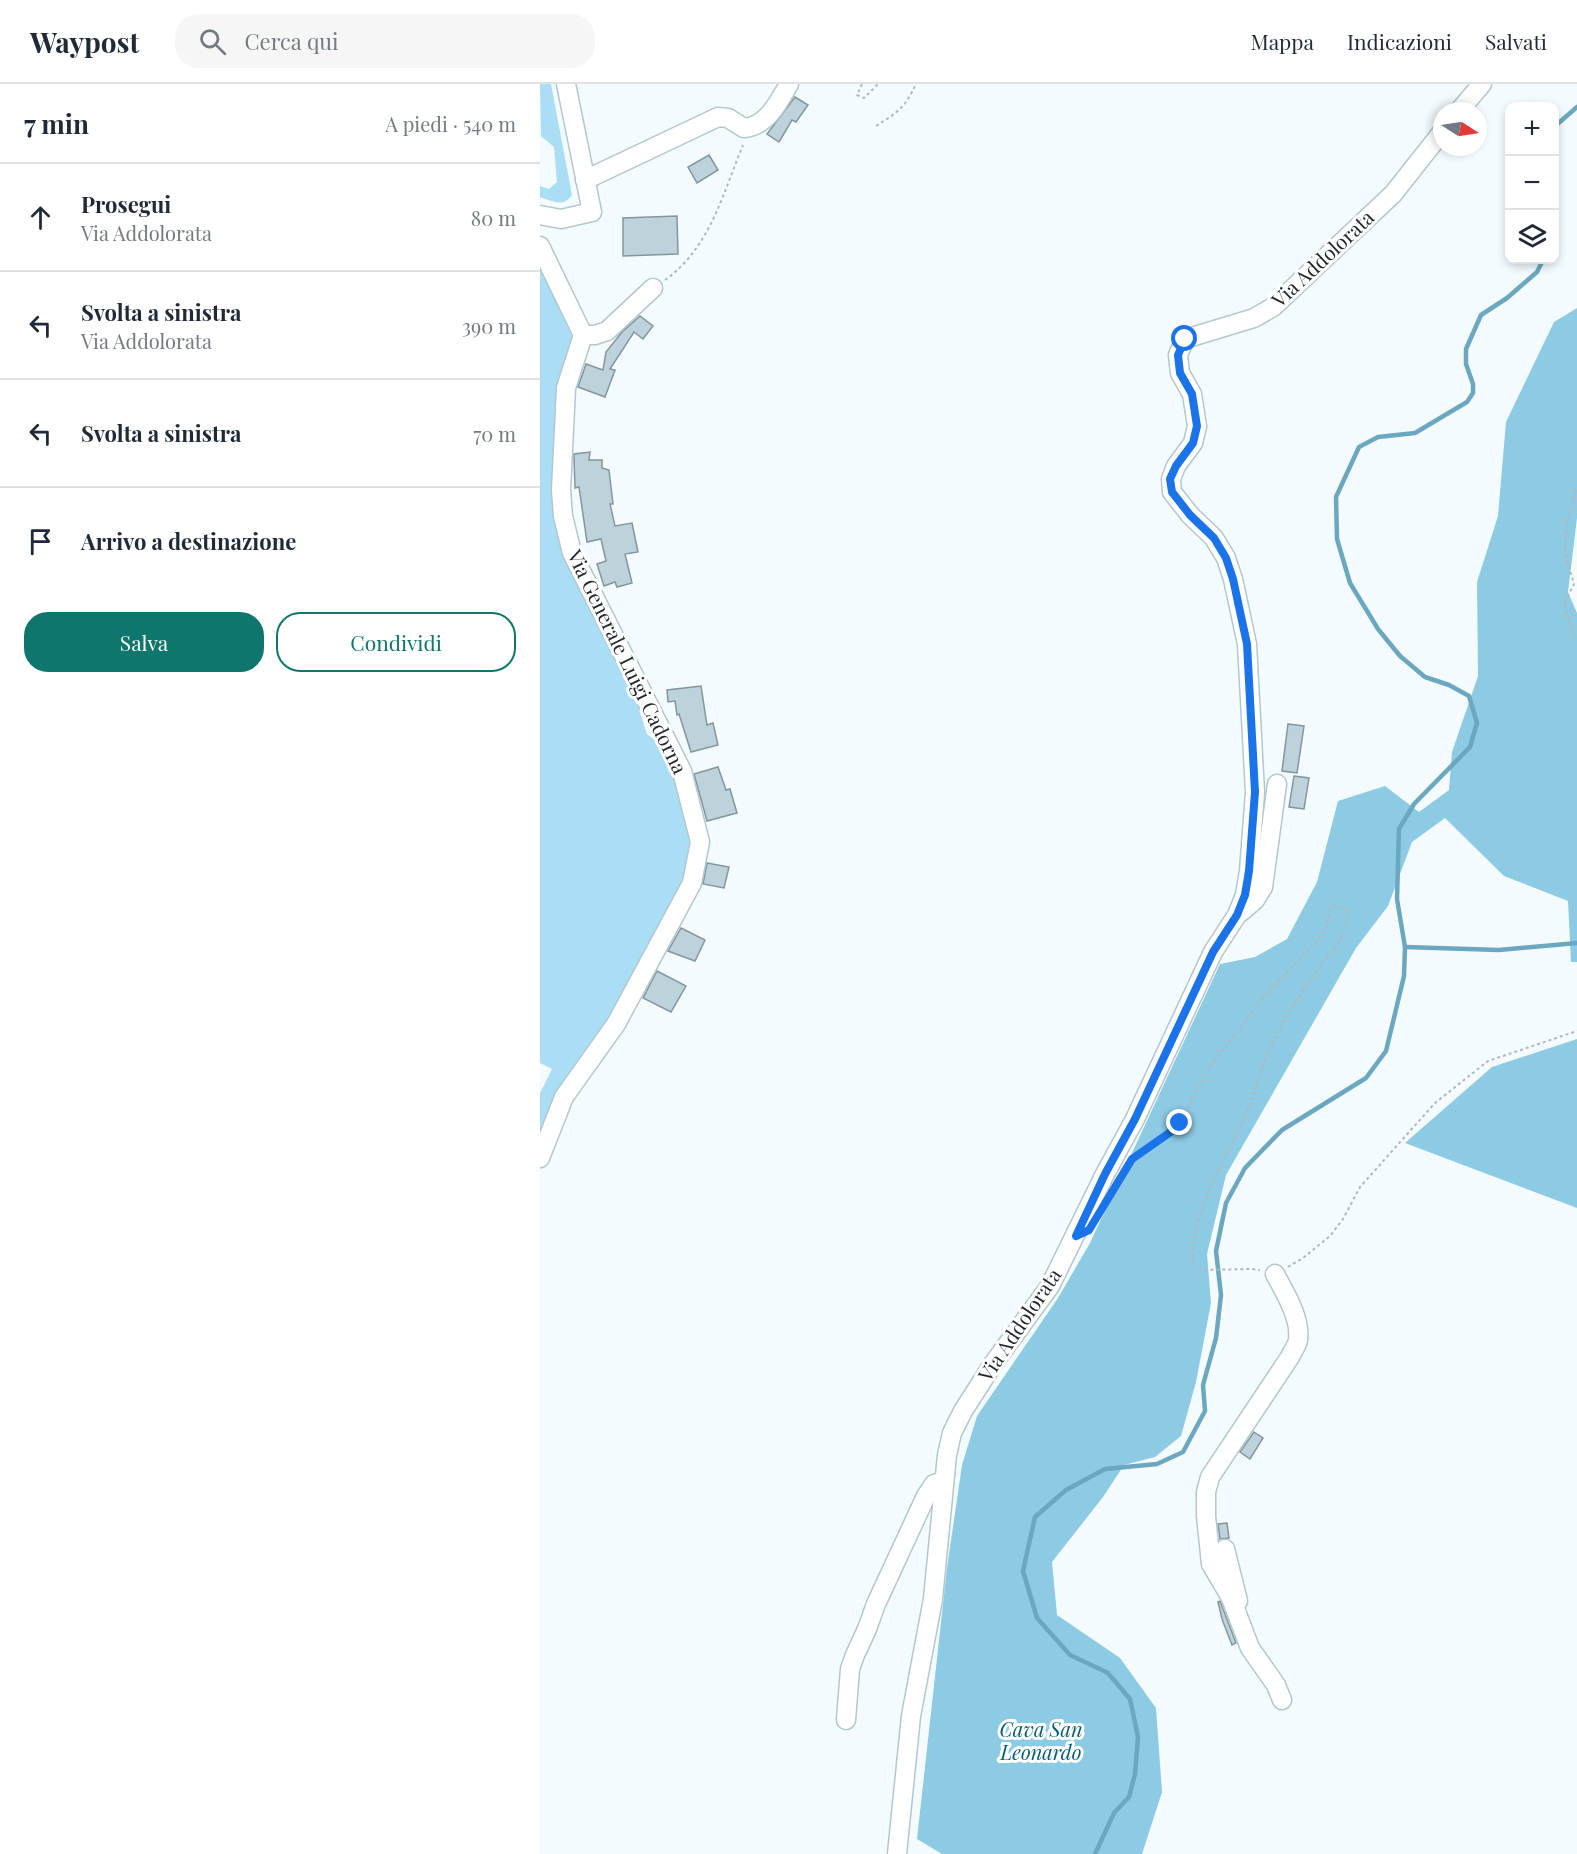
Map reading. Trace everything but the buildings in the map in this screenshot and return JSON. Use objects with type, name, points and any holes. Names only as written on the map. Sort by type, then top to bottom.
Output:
[{"type":"street","points":[[540,215],[561,219],[592,212],[566,84]]},
{"type":"street","points":[[585,180],[718,117],[728,118],[744,128],[755,127],[780,100],[789,84]]},
{"type":"street","points":[[1467,102],[1482,84]]},
{"type":"street","name":"Via Addolorata","points":[[897,1854],[911,1716],[933,1599],[942,1522],[944,1481],[952,1433],[993,1364],[1050,1286],[1135,1119],[1213,952],[1237,915],[1245,895],[1255,792],[1247,644],[1233,579],[1226,558],[1214,538],[1190,515],[1172,492],[1170,479],[1176,466],[1193,443],[1197,426],[1192,394],[1180,373],[1178,355],[1185,339],[1254,318],[1273,307],[1392,194],[1433,143]]},
{"type":"street","points":[[540,246],[583,335],[594,335],[607,331],[653,288]]},
{"type":"street","name":"Via Generale Luigi Cadorna","points":[[540,1158],[564,1097],[616,1024],[692,883],[700,842],[682,771],[572,554],[563,516],[561,490],[566,388],[583,335]]},
{"type":"street","points":[[1237,915],[1255,900],[1263,887],[1278,783]]},
{"type":"street","points":[[1275,1274],[1289,1300],[1297,1324],[1298,1341],[1290,1358],[1210,1477],[1206,1492],[1206,1516],[1211,1564],[1231,1598],[1250,1648],[1276,1685],[1282,1700]]},
{"type":"street","points":[[846,1720],[850,1669],[876,1604],[926,1496],[934,1484],[944,1481]]},
{"type":"street","points":[[1225,1549],[1240,1610],[1250,1638],[1250,1648]]},
{"type":"path","points":[[862,84],[857,95],[864,98],[878,84]]},
{"type":"path","points":[[876,126],[896,113],[907,102],[916,84]]},
{"type":"path","points":[[653,288],[687,261],[704,241],[744,143],[744,128]]},
{"type":"path","points":[[1576,490],[1567,520],[1565,553],[1574,584],[1564,603],[1573,634],[1577,639]]},
{"type":"path","points":[[1127,1168],[1132,1159],[1180,1123],[1210,1067],[1261,1000],[1325,933],[1330,911],[1334,906],[1347,908],[1348,923],[1339,942],[1295,1002],[1269,1050],[1247,1111],[1211,1187],[1191,1250],[1193,1264],[1202,1270],[1252,1269],[1275,1274],[1303,1258],[1330,1236],[1343,1219],[1360,1187],[1435,1103],[1488,1061],[1577,1031]]},
{"type":"shaded area","points":[[540,84],[551,84],[572,195],[562,202],[553,202],[540,197],[540,186],[549,189],[557,182],[554,147],[541,136]]},
{"type":"shaded area","points":[[540,261],[574,331],[553,480],[647,734],[663,747],[683,789],[693,851],[688,881],[540,1143],[540,1093],[552,1069],[540,1063]]},
{"type":"green space","name":"Cava San Leonardo","points":[[1577,308],[1577,518],[1568,592],[1577,613],[1577,962],[1571,962],[1568,901],[1504,876],[1445,818],[1412,842],[1388,906],[1356,948],[1226,1175],[1207,1254],[1211,1303],[1196,1382],[1181,1436],[1155,1457],[1124,1465],[1103,1497],[1052,1562],[1057,1615],[1120,1658],[1156,1708],[1162,1792],[1142,1854],[942,1854],[917,1839],[947,1568],[962,1465],[977,1416],[1058,1298],[1090,1243],[1220,964],[1255,957],[1287,939],[1317,882],[1338,801],[1385,786],[1419,812],[1449,790],[1452,752],[1478,676],[1477,582],[1498,516],[1506,422],[1554,322]]},
{"type":"green space","points":[[1577,1039],[1577,1208],[1405,1143],[1492,1067]]},
{"type":"waterway","name":"Cava San Leonardo","points":[[1559,123],[1577,107]]},
{"type":"waterway","name":"Cava San Leonardo","points":[[1095,1854],[1114,1813],[1129,1797],[1135,1774],[1138,1737],[1130,1699],[1108,1673],[1070,1655],[1037,1618],[1023,1571],[1035,1517],[1066,1490],[1105,1469],[1157,1464],[1183,1452],[1205,1411],[1203,1385],[1216,1338],[1221,1295],[1216,1251],[1226,1203],[1245,1168],[1282,1130],[1366,1078],[1386,1051],[1404,976],[1405,947],[1397,899],[1399,829],[1414,804],[1470,747],[1477,723],[1469,696],[1449,685],[1425,677],[1400,656],[1378,629],[1350,583],[1337,539],[1336,497],[1359,447],[1378,437],[1415,433],[1467,402],[1473,393],[1473,384],[1466,364],[1466,349],[1481,315],[1507,298],[1537,272],[1541,264]]},
{"type":"waterway","points":[[1405,947],[1499,950],[1577,943]]},
{"type":"route","points":[[1180,1123],[1132,1159],[1089,1230],[1076,1236],[1105,1174],[1135,1119],[1213,952],[1237,915],[1245,895],[1249,871],[1255,792],[1247,644],[1233,579],[1226,558],[1214,538],[1190,515],[1172,492],[1170,479],[1176,466],[1193,443],[1197,426],[1192,394],[1180,373],[1178,355],[1185,339]]}]
